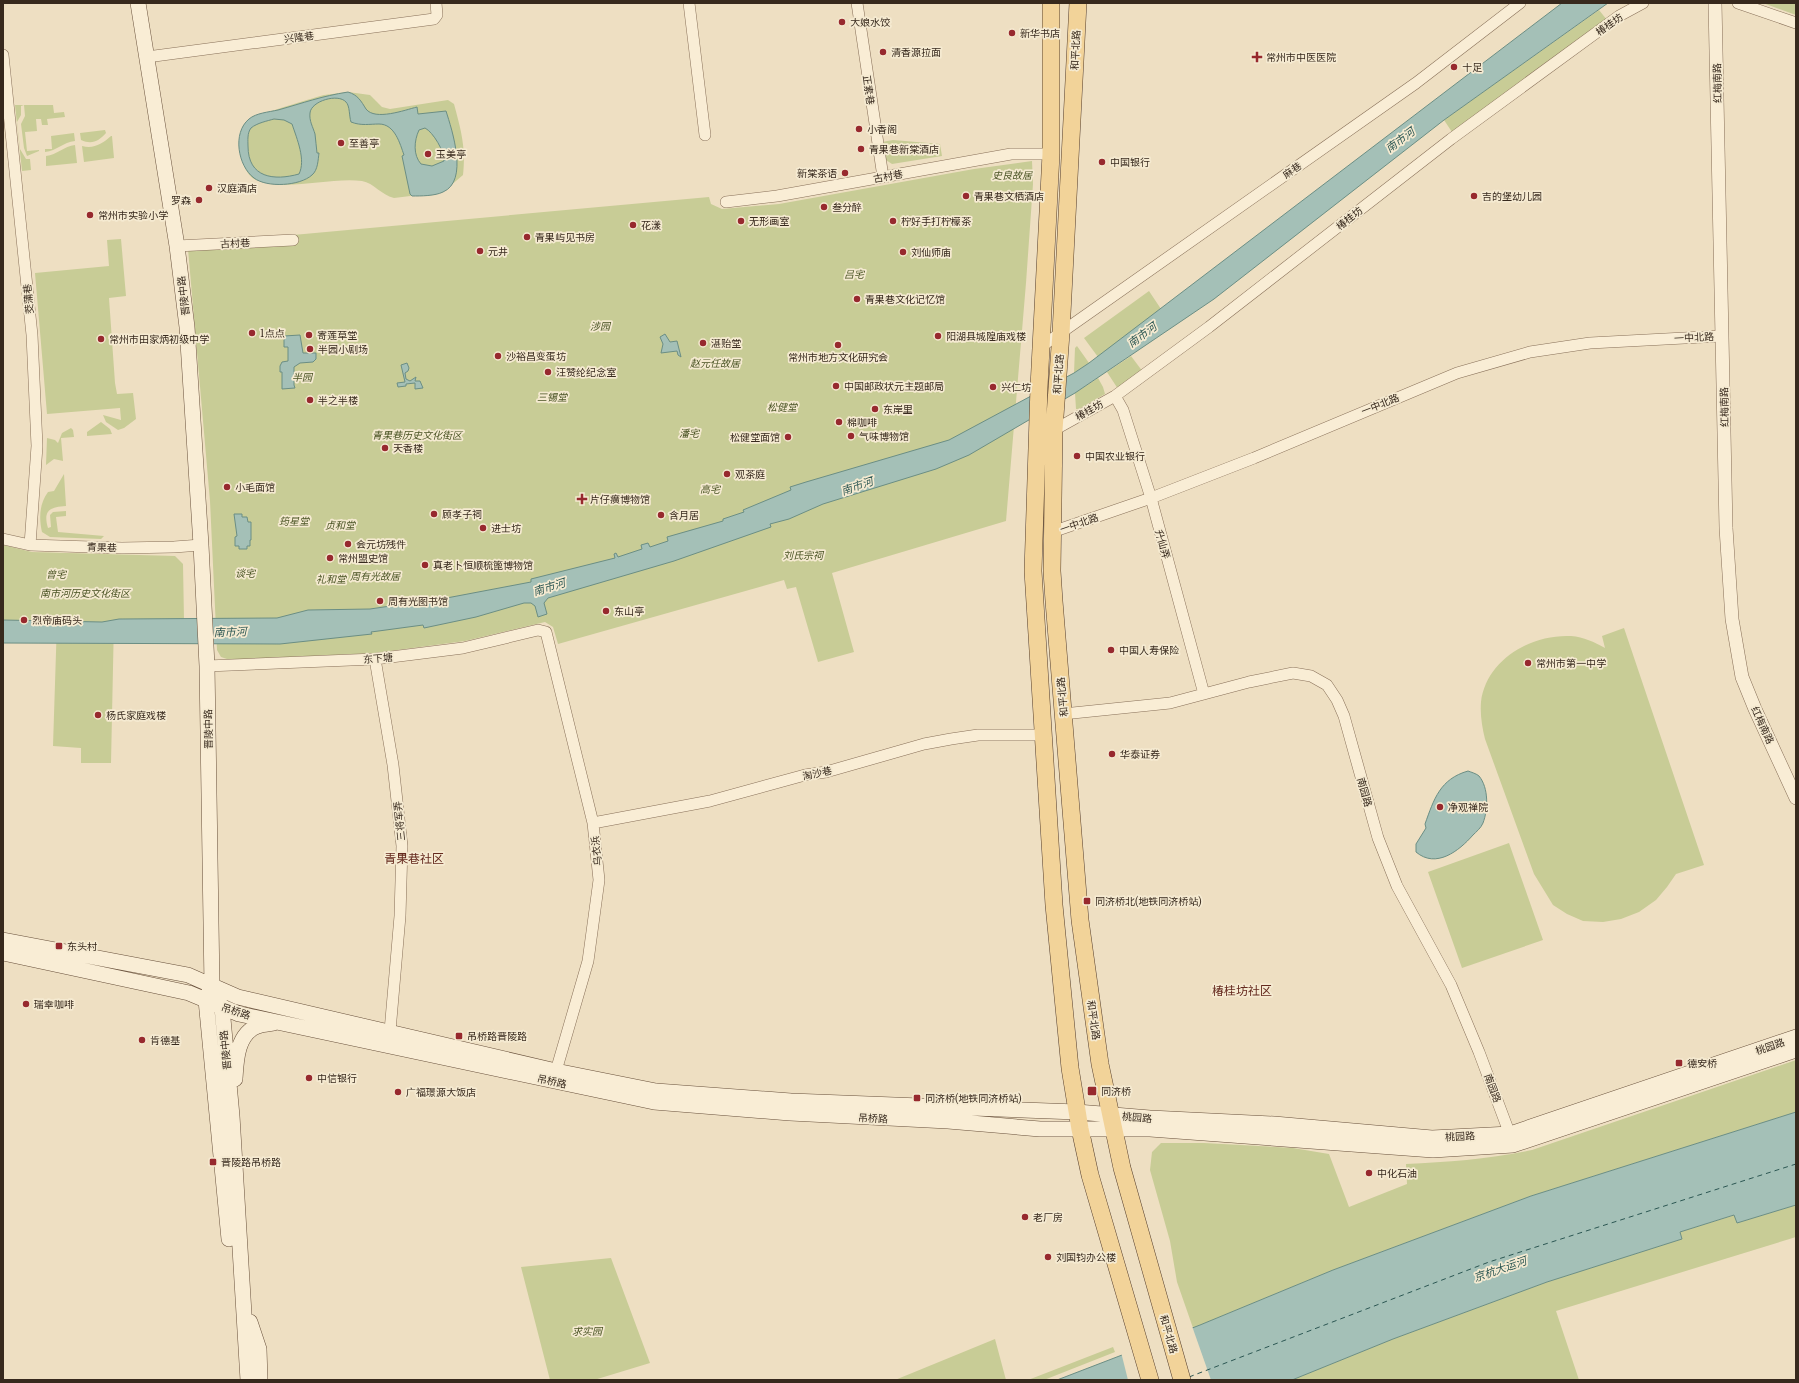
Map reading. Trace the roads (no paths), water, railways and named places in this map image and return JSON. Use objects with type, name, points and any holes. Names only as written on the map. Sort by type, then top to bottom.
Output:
[{"type":"main road","name":"晋陵中路","points":[[138,3],[177,246],[187,327],[207,666],[212,986],[222,1008],[232,1116],[248,1380]]},
{"type":"main road","name":"和平北路","points":[[1051,3],[1051,154],[1039,387],[1046,427],[1052,532],[1052,571],[1080,920],[1100,1064],[1112,1122],[1161,1309],[1182,1380]]},
{"type":"main road","name":"和平北路","points":[[1078,3],[1058,378],[1055,411],[1046,427],[1033,570],[1054,905],[1070,1068],[1076,1112],[1090,1175],[1150,1380]]},
{"type":"main road","name":"吊桥路","points":[[3,940],[188,975],[238,996],[556,1071],[656,1091],[791,1101],[1076,1112],[1112,1122]]},
{"type":"main road","name":"吊桥路","points":[[3,953],[189,993],[239,1014],[654,1102],[790,1114],[948,1121],[1040,1129],[1080,1129],[1112,1122]]},
{"type":"main road","points":[[206,1000],[212,986]]},
{"type":"main road","name":"晋陵中路","points":[[206,1000],[239,1342],[240,1380]]},
{"type":"main road","points":[[232,1116],[237,1057],[241,1042],[248,1033],[258,1026],[277,1022]]},
{"type":"main road","name":"桃园路","points":[[1512,1139],[1796,1037]]},
{"type":"main road","name":"桃园路","points":[[1112,1122],[1150,1129],[1433,1150],[1512,1139],[1796,1050]]},
{"type":"main road","points":[[243,1297],[259,1349],[260,1380]]},
{"type":"street","name":"兴隆巷","points":[[146,57],[434,20],[437,15],[436,3]]},
{"type":"street","points":[[689,3],[705,135]]},
{"type":"street","name":"正素巷","points":[[857,3],[882,177]]},
{"type":"street","name":"麻巷","points":[[1042,346],[1416,83],[1520,3]]},
{"type":"street","name":"椿桂坊","points":[[1046,427],[1115,396],[1209,327],[1451,139],[1619,16],[1643,3]]},
{"type":"street","name":"红梅南路","points":[[1715,3],[1726,528],[1733,626],[1742,677],[1796,798]]},
{"type":"street","points":[[1738,3],[1796,23]]},
{"type":"street","name":"茭蒲巷","points":[[3,55],[32,335],[37,446],[30,545]]},
{"type":"street","name":"古村巷","points":[[726,202],[777,196],[1011,154],[1051,154]]},
{"type":"street","name":"古村巷","points":[[177,246],[293,240]]},
{"type":"street","name":"一中北路","points":[[1052,532],[1151,498],[1254,458],[1457,373],[1530,352],[1595,343],[1722,336]]},
{"type":"street","name":"升仙弄","points":[[1115,396],[1123,410],[1151,498],[1204,694]]},
{"type":"street","name":"青果巷","points":[[3,539],[30,545],[122,548],[201,545]]},
{"type":"street","name":"东下塘","points":[[207,666],[375,659],[463,648],[538,630],[546,632]]},
{"type":"street","name":"乌衣浜","points":[[546,632],[593,823],[599,880],[588,961],[556,1071]]},
{"type":"street","name":"三将军弄","points":[[375,659],[393,765],[402,846],[400,916],[390,1031]]},
{"type":"street","name":"南园路","points":[[1063,714],[1170,703],[1249,682],[1293,674],[1311,676],[1327,685],[1337,700],[1344,716],[1378,838],[1397,886],[1451,985],[1512,1139]]},
{"type":"street","name":"淘沙巷","points":[[593,823],[710,801],[805,775],[826,772],[917,746],[951,739],[978,735],[1043,735]]},
{"type":"water","name":"南市河","points":[[1562,3],[1608,3],[1444,120],[1214,299],[1075,393],[969,455],[936,469],[823,504],[789,519],[770,524],[771,527],[674,561],[548,598],[544,603],[547,614],[538,617],[535,606],[531,603],[524,603],[476,617],[424,628],[423,625],[371,632],[372,634],[280,644],[3,643],[3,620],[102,622],[119,619],[277,618],[308,610],[370,609],[404,604],[415,604],[531,582],[531,579],[615,558],[614,554],[616,553],[618,557],[642,549],[641,545],[648,543],[650,547],[668,541],[667,537],[723,521],[723,519],[744,512],[743,510],[791,490],[790,487],[949,440],[1074,373],[1089,363]]},
{"type":"water","points":[[348,92],[354,95],[361,101],[366,109],[376,114],[390,114],[417,107],[418,114],[446,111],[455,142],[457,167],[451,186],[443,192],[436,194],[428,196],[412,196],[410,194],[402,156],[404,155],[399,140],[393,131],[385,125],[351,122],[349,109],[346,102],[337,98],[331,98],[320,102],[315,105],[310,113],[315,134],[317,153],[319,153],[317,168],[312,175],[300,182],[275,184],[260,181],[248,173],[241,158],[239,141],[240,132],[249,119],[259,114]],"holes":[[[274,119],[284,120],[292,124],[302,162],[299,174],[272,177],[264,175],[252,165],[249,157],[249,132],[251,128],[256,125]],[[425,128],[435,138],[444,157],[444,161],[432,166],[421,164],[418,160],[415,148],[417,134],[419,130]]]},
{"type":"water","points":[[665,334],[670,342],[677,341],[681,357],[678,355],[677,351],[661,353],[663,344],[660,337]]},
{"type":"water","points":[[300,335],[303,353],[316,353],[316,359],[313,362],[300,363],[294,367],[295,388],[282,389],[282,372],[280,372],[280,366],[282,362],[288,361],[288,347],[284,347],[284,336]]},
{"type":"water","points":[[407,363],[409,368],[405,373],[406,379],[410,381],[416,377],[415,381],[420,381],[423,388],[415,389],[415,383],[398,387],[397,383],[405,382],[401,365]]},
{"type":"water","points":[[234,514],[242,514],[242,517],[247,517],[248,522],[251,522],[251,540],[250,546],[247,546],[247,549],[239,549],[239,546],[235,546],[235,537],[237,536]]},
{"type":"water","points":[[1468,771],[1479,776],[1485,787],[1487,806],[1482,825],[1461,847],[1447,856],[1431,859],[1424,857],[1416,852],[1416,844],[1426,828],[1425,824],[1435,798],[1444,785],[1451,779]]},
{"type":"water","name":"京杭大运河","points":[[1796,1112],[1796,1205],[1737,1223],[1734,1215],[1680,1232],[1682,1239],[1547,1282],[1393,1339],[1292,1380],[1057,1380],[1200,1325],[1333,1270],[1531,1196]]},
{"type":"place","name":"大娘水饺","points":[[842,22]]},
{"type":"place","name":"新华书店","points":[[1012,33]]},
{"type":"place","name":"清香源拉面","points":[[883,52]]},
{"type":"place","name":"常州市中医医院","points":[[1257,57]]},
{"type":"place","name":"十足","points":[[1454,67]]},
{"type":"place","name":"小香阁","points":[[859,129]]},
{"type":"place","name":"至善亭","points":[[341,143]]},
{"type":"place","name":"青果巷新棠酒店","points":[[861,149]]},
{"type":"place","name":"玉美亭","points":[[428,154]]},
{"type":"place","name":"中国银行","points":[[1102,162]]},
{"type":"place","name":"新棠茶语","points":[[845,173]]},
{"type":"place","name":"汉庭酒店","points":[[209,188]]},
{"type":"place","name":"青果巷文栖酒店","points":[[966,196]]},
{"type":"place","name":"吉的堡幼儿园","points":[[1474,196]]},
{"type":"place","name":"罗森","points":[[199,200]]},
{"type":"place","name":"叁分醉","points":[[824,207]]},
{"type":"place","name":"常州市实验小学","points":[[90,215]]},
{"type":"place","name":"无形画室","points":[[741,221]]},
{"type":"place","name":"柠好手打柠檬茶","points":[[893,221]]},
{"type":"place","name":"花漾","points":[[633,225]]},
{"type":"place","name":"青果屿见书房","points":[[527,237]]},
{"type":"place","name":"元井","points":[[480,251]]},
{"type":"place","name":"刘仙师庙","points":[[903,252]]},
{"type":"place","name":"青果巷文化记忆馆","points":[[857,299]]},
{"type":"place","name":"1点点","points":[[252,333]]},
{"type":"place","name":"寄莲草堂","points":[[309,335]]},
{"type":"place","name":"阳湖县城隍庙戏楼","points":[[938,336]]},
{"type":"place","name":"常州市田家炳初级中学","points":[[101,339]]},
{"type":"place","name":"湛贻堂","points":[[703,343]]},
{"type":"place","name":"常州市地方文化研究会","points":[[838,345]]},
{"type":"place","name":"半园小剧场","points":[[310,349]]},
{"type":"place","name":"沙裕昌变蛋坊","points":[[498,356]]},
{"type":"place","name":"汪赞纶纪念室","points":[[548,372]]},
{"type":"place","name":"中国邮政状元主题邮局","points":[[836,386]]},
{"type":"place","name":"兴仁坊","points":[[993,387]]},
{"type":"place","name":"半之半楼","points":[[310,400]]},
{"type":"place","name":"东岸里","points":[[875,409]]},
{"type":"place","name":"棉咖啡","points":[[839,422]]},
{"type":"place","name":"气味博物馆","points":[[851,436]]},
{"type":"place","name":"松健堂面馆","points":[[788,437]]},
{"type":"place","name":"天香楼","points":[[385,448]]},
{"type":"place","name":"中国农业银行","points":[[1077,456]]},
{"type":"place","name":"观茶庭","points":[[727,474]]},
{"type":"place","name":"小毛面馆","points":[[227,487]]},
{"type":"place","name":"片仔癀博物馆","points":[[582,499]]},
{"type":"place","name":"顾孝子祠","points":[[434,514]]},
{"type":"place","name":"含月居","points":[[661,515]]},
{"type":"place","name":"进士坊","points":[[483,528]]},
{"type":"place","name":"会元坊残件","points":[[348,544]]},
{"type":"place","name":"常州盟史馆","points":[[330,558]]},
{"type":"place","name":"真老卜恒顺梳篦博物馆","points":[[425,565]]},
{"type":"place","name":"周有光图书馆","points":[[380,601]]},
{"type":"place","name":"东山亭","points":[[606,611]]},
{"type":"place","name":"烈帝庙码头","points":[[24,620]]},
{"type":"place","name":"中国人寿保险","points":[[1111,650]]},
{"type":"place","name":"常州市第一中学","points":[[1528,663]]},
{"type":"place","name":"杨氏家庭戏楼","points":[[98,715]]},
{"type":"place","name":"华泰证券","points":[[1112,754]]},
{"type":"place","name":"净观禅院","points":[[1440,807]]},
{"type":"place","name":"同济桥北(地铁同济桥站)","points":[[1087,901]]},
{"type":"place","name":"东头村","points":[[59,946]]},
{"type":"place","name":"瑞幸咖啡","points":[[26,1004]]},
{"type":"place","name":"吊桥路晋陵路","points":[[459,1036]]},
{"type":"place","name":"肯德基","points":[[142,1040]]},
{"type":"place","name":"德安桥","points":[[1679,1063]]},
{"type":"place","name":"中信银行","points":[[309,1078]]},
{"type":"place","name":"同济桥","points":[[1092,1091]]},
{"type":"place","name":"广福璟源大饭店","points":[[398,1092]]},
{"type":"place","name":"同济桥(地铁同济桥站)","points":[[917,1098]]},
{"type":"place","name":"晋陵路吊桥路","points":[[213,1162]]},
{"type":"place","name":"中化石油","points":[[1369,1173]]},
{"type":"place","name":"老厂房","points":[[1025,1217]]},
{"type":"place","name":"刘国钧办公楼","points":[[1048,1257]]},
{"type":"district","name":"青果巷社区","points":[[414,859]]},
{"type":"district","name":"椿桂坊社区","points":[[1242,991]]},
{"type":"park label","name":"史良故居","points":[[1012,175]]},
{"type":"park label","name":"吕宅","points":[[854,274]]},
{"type":"park label","name":"涉园","points":[[600,326]]},
{"type":"park label","name":"赵元任故居","points":[[715,363]]},
{"type":"park label","name":"半园","points":[[302,377]]},
{"type":"park label","name":"三锡堂","points":[[552,397]]},
{"type":"park label","name":"松健堂","points":[[782,407]]},
{"type":"park label","name":"潘宅","points":[[689,433]]},
{"type":"park label","name":"青果巷历史文化街区","points":[[417,435]]},
{"type":"park label","name":"高宅","points":[[710,489]]},
{"type":"park label","name":"筠星堂","points":[[294,521]]},
{"type":"park label","name":"贞和堂","points":[[340,525]]},
{"type":"park label","name":"刘氏宗祠","points":[[803,555]]},
{"type":"park label","name":"谈宅","points":[[245,573]]},
{"type":"park label","name":"曾宅","points":[[56,574]]},
{"type":"park label","name":"周有光故居","points":[[375,576]]},
{"type":"park label","name":"礼和堂","points":[[331,579]]},
{"type":"park label","name":"南市河历史文化街区","points":[[85,593]]},
{"type":"park label","name":"求实园","points":[[587,1331]]}]
